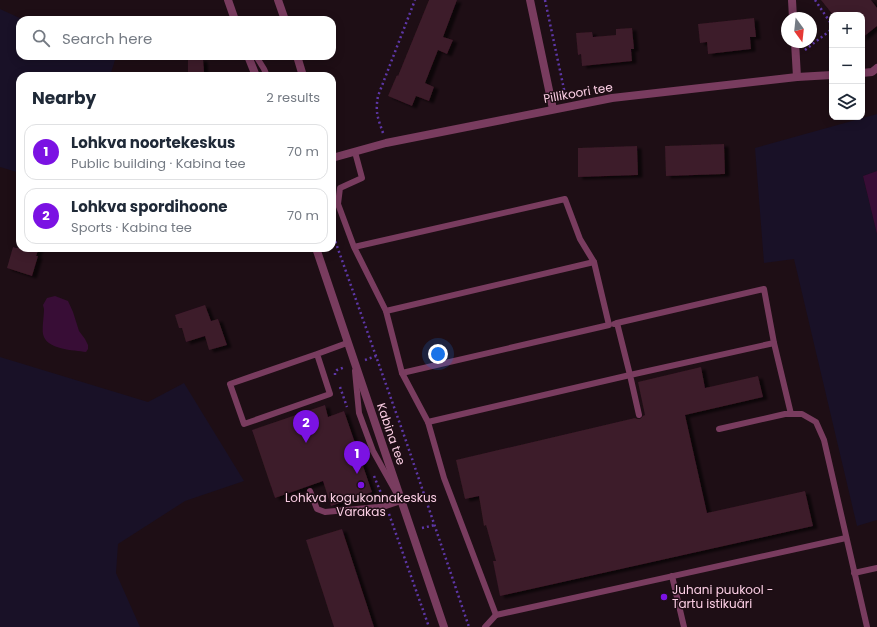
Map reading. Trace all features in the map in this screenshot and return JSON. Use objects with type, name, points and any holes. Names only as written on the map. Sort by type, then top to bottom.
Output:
[{"type":"street","points":[[228,0],[234,16]]},
{"type":"street","points":[[278,0],[284,16]]},
{"type":"street","points":[[530,0],[553,110]]},
{"type":"street","points":[[792,0],[793,12]]},
{"type":"street","points":[[795,48],[797,77]]},
{"type":"street","points":[[250,60],[254,72]]},
{"type":"street","points":[[298,60],[302,72]]},
{"type":"street","points":[[865,73],[872,72],[877,68]]},
{"type":"street","name":"Pillikoori tee","points":[[336,157],[386,143],[612,98],[797,77],[829,75]]},
{"type":"street","name":"Kabina tee","points":[[317,252],[444,627]]},
{"type":"lane","points":[[259,60],[266,72]]},
{"type":"lane","points":[[355,152],[362,178],[340,188],[338,204],[354,247],[386,311],[402,373],[428,422],[444,478],[496,615]]},
{"type":"lane","points":[[354,247],[565,199],[580,239],[594,262],[609,325]]},
{"type":"lane","points":[[386,311],[594,262]]},
{"type":"lane","points":[[402,373],[764,289],[774,343],[791,414]]},
{"type":"lane","points":[[617,323],[639,415]]},
{"type":"lane","points":[[317,354],[330,394],[244,424],[230,384],[347,343]]},
{"type":"lane","points":[[428,422],[774,343]]},
{"type":"lane","points":[[718,429],[785,414],[802,414],[816,422],[824,440],[867,627]]},
{"type":"lane","points":[[310,492],[317,508],[325,512],[386,506],[401,501]]},
{"type":"lane","points":[[485,627],[496,615],[846,538]]},
{"type":"lane","points":[[854,573],[877,568]]},
{"type":"lane","points":[[672,576],[684,627]]},
{"type":"path","points":[[386,143],[376,107],[378,96],[415,0]]},
{"type":"path","points":[[545,0],[565,94]]},
{"type":"path","points":[[815,0],[829,21]]},
{"type":"path","points":[[796,58],[829,31]]},
{"type":"path","points":[[336,243],[408,445],[469,627]]},
{"type":"shaded area","points":[[0,9],[16,16],[16,60],[115,60],[111,72],[16,72],[16,172],[0,167]]},
{"type":"shaded area","points":[[877,114],[877,171],[863,176],[877,234],[877,520],[857,526],[794,259],[764,263],[755,148],[855,120],[865,120],[865,117]]},
{"type":"shaded area","points":[[877,171],[877,234],[863,176]]},
{"type":"shaded area","points":[[55,296],[68,301],[79,331],[88,345],[86,352],[61,348],[49,343],[45,339],[43,334],[43,305],[47,298]]},
{"type":"shaded area","points":[[0,357],[148,402],[184,383],[244,481],[185,501],[118,544],[116,573],[140,627],[0,627]]},
{"type":"building","points":[[429,0],[457,0],[443,37],[453,40],[447,54],[438,50],[425,83],[434,87],[429,101],[416,96],[412,106],[388,96],[397,75],[398,76]]},
{"type":"building","points":[[821,0],[871,0],[877,8],[877,26],[865,36],[865,12],[831,12]]},
{"type":"building","points":[[754,18],[756,37],[750,37],[751,49],[708,54],[707,42],[700,43],[698,24]]},
{"type":"building","points":[[632,28],[634,49],[631,49],[632,61],[582,66],[581,54],[578,55],[576,33],[592,32],[593,37],[616,35],[616,29]]},
{"type":"building","points":[[188,60],[203,60],[204,72],[188,72]]},
{"type":"building","points":[[724,144],[725,174],[666,176],[665,146]]},
{"type":"building","points":[[637,146],[638,175],[578,177],[578,148]]},
{"type":"building","points":[[13,247],[16,248],[16,252],[38,252],[36,256],[38,256],[32,276],[7,268]]},
{"type":"building","points":[[205,305],[211,321],[218,319],[227,345],[209,350],[205,336],[186,342],[182,328],[179,328],[175,315]]},
{"type":"building","points":[[701,367],[705,388],[758,376],[763,397],[685,415],[707,513],[805,491],[813,526],[500,596],[493,561],[496,561],[486,525],[484,526],[479,496],[465,499],[456,460],[635,418],[640,419],[645,415],[638,382]]},
{"type":"building","points":[[325,405],[328,417],[344,411],[372,492],[331,506],[323,481],[275,498],[252,430]]},
{"type":"building","points":[[342,529],[374,627],[334,627],[306,540]]},
{"type":"place","name":"Lohkva spordihoone","points":[[306,443]]},
{"type":"place","name":"Lohkva noortekeskus","points":[[357,474]]},
{"type":"place","name":"Lohkva kogukonnakeskus Varakas","points":[[361,485]]},
{"type":"place","name":"Juhani puukool - Tartu istikuäri","points":[[664,597]]}]
